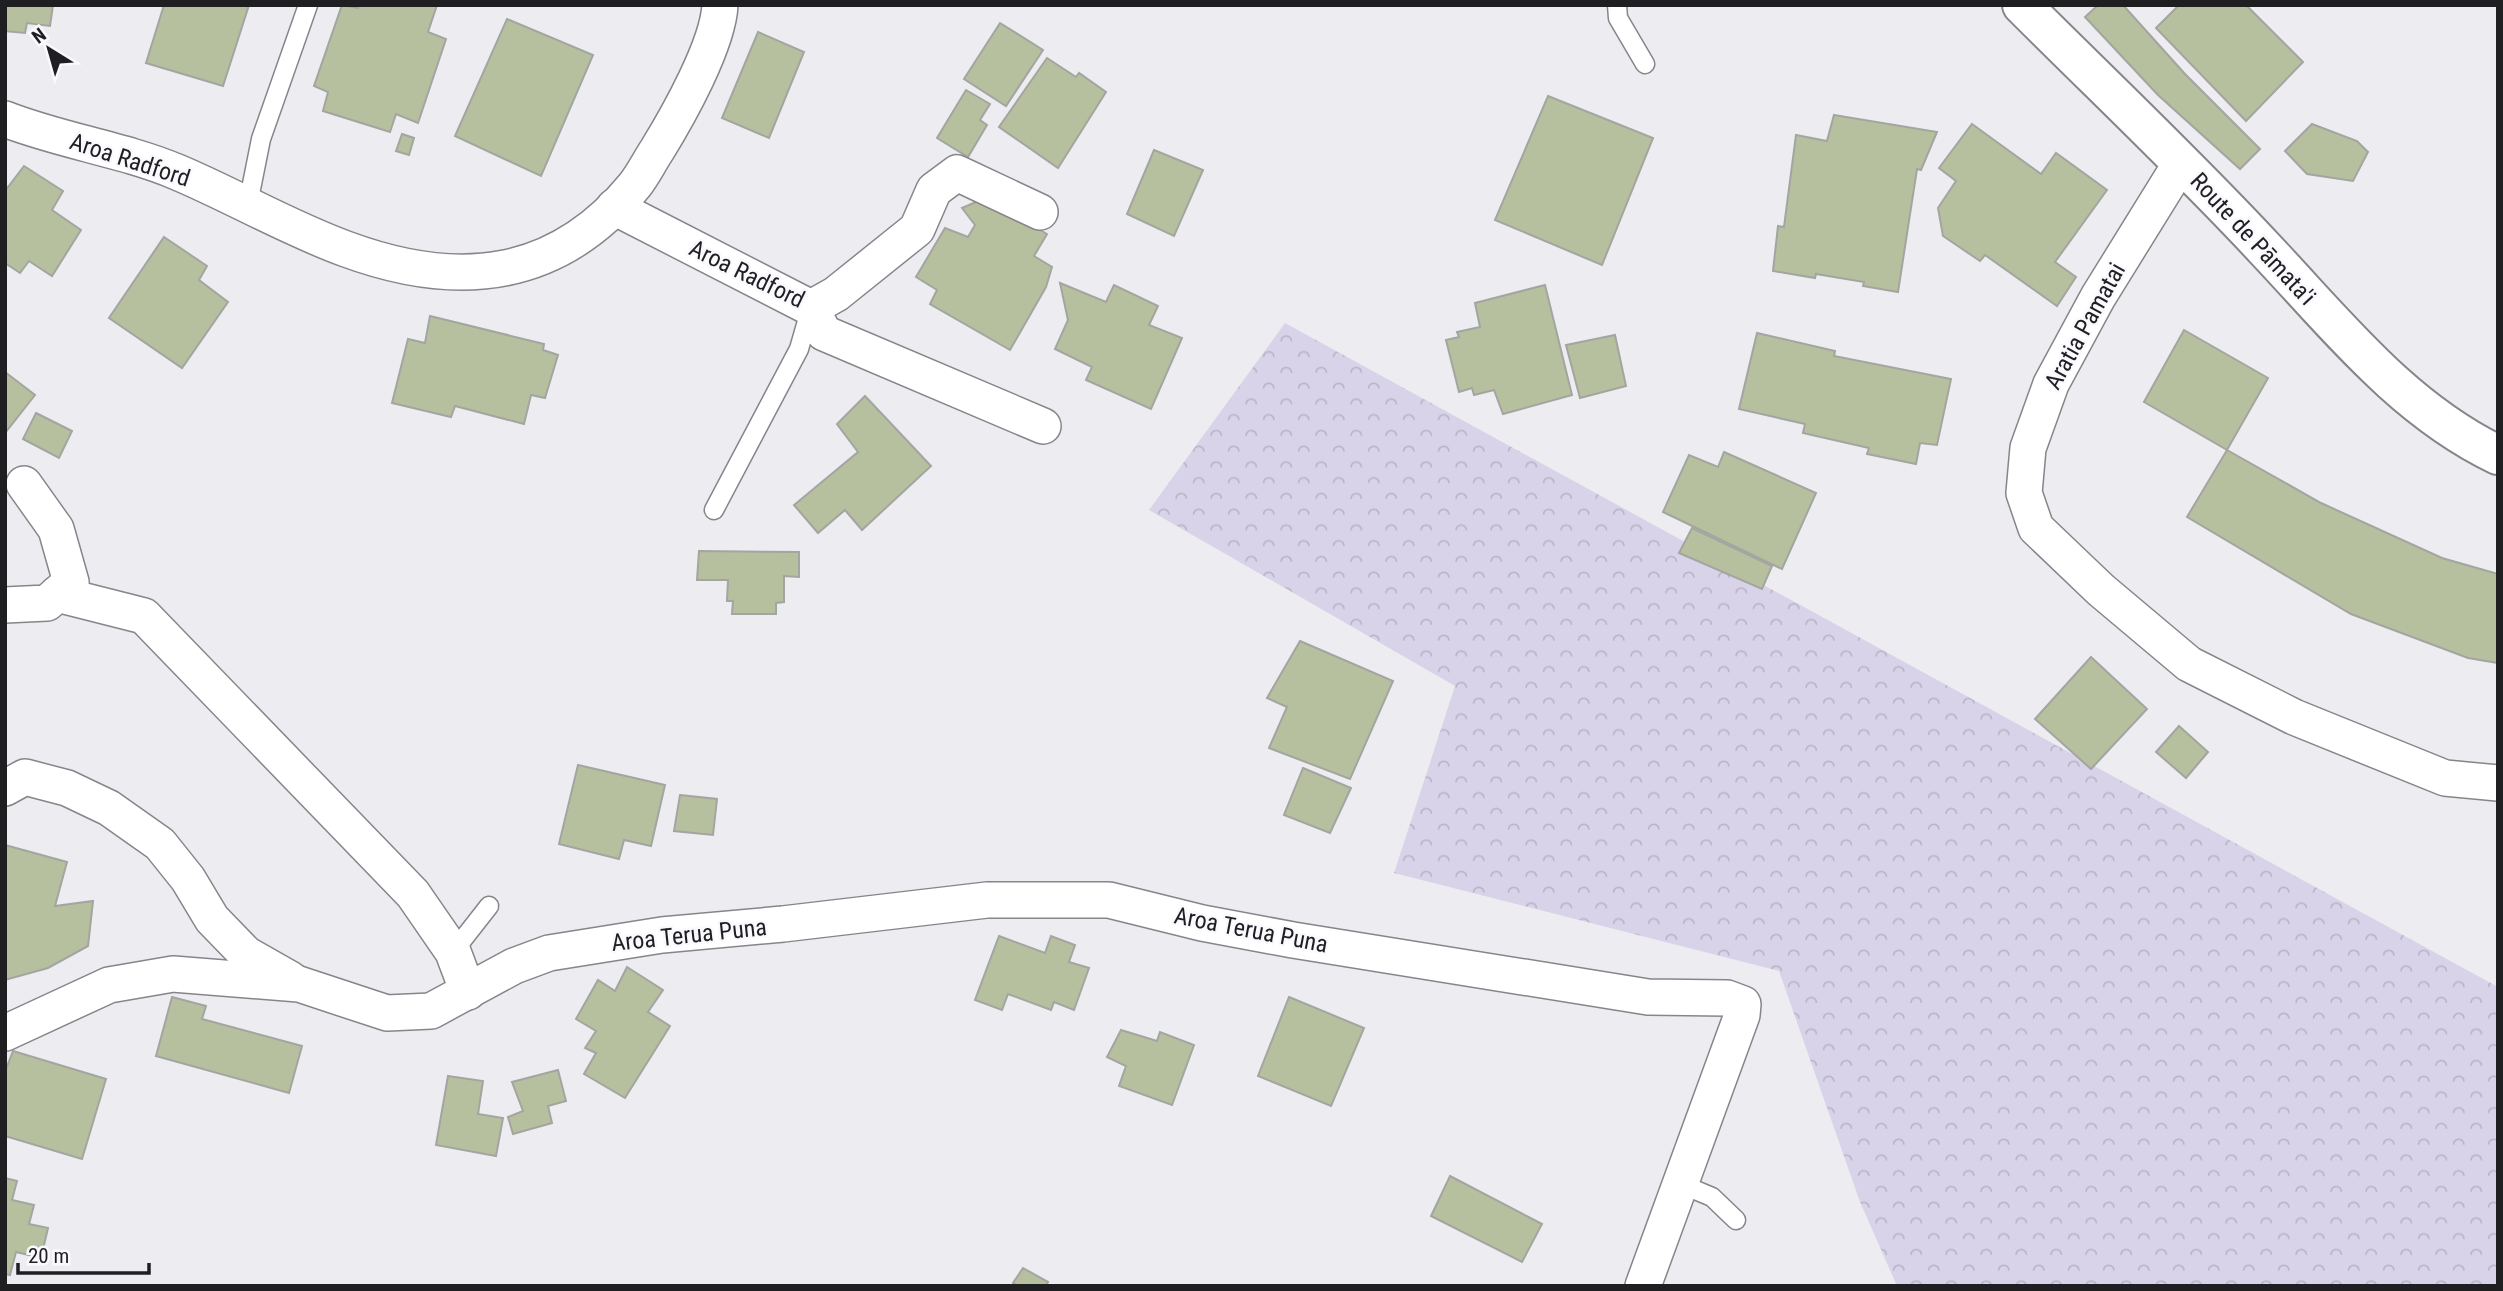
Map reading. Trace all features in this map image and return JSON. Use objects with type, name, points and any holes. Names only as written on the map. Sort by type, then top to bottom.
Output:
[{"type":"main road","name":"Route de Pāmata'i","points":[[2022,5],[2266,250],[2376,369],[2449,426],[2498,455]]},
{"type":"street","name":"Aroa Radford","points":[[7,120],[126,154],[174,171],[347,249],[410,267],[461,274],[507,269],[547,256],[584,232],[635,185],[670,128],[703,63],[720,15],[720,5]]},
{"type":"street","name":"Aratia Pamatai","points":[[2181,163],[2098,297],[2051,384],[2028,448],[2024,493],[2036,528],[2101,590],[2189,664],[2294,717],[2445,778],[2498,783]]},
{"type":"street","name":"Aroa Radford","points":[[614,207],[811,308],[836,294],[917,229],[934,190],[957,173],[1040,212]]},
{"type":"street","points":[[811,308],[824,333],[1043,426]]},
{"type":"street","points":[[5,605],[47,603],[71,582],[56,529],[24,484]]},
{"type":"street","points":[[57,594],[144,616],[413,894],[453,952],[468,992]]},
{"type":"street","name":"Aroa Terua Puna","points":[[12,779],[67,788],[109,807],[160,844],[188,879],[212,919],[246,954],[299,984],[387,1013],[431,1011],[514,966],[548,953],[662,935],[988,901],[1109,900],[1202,923],[1634,995],[1727,998],[1743,1004],[1742,1016],[1643,1286]]},
{"type":"street","name":"Aroa Terua Puna","points":[[5,1033],[109,985],[147,978],[173,974],[299,984]]},
{"type":"lane","points":[[248,204],[261,139],[308,5]]},
{"type":"lane","points":[[1617,5],[1618,18],[1645,64]]},
{"type":"lane","points":[[713,510],[799,349],[811,308]]},
{"type":"lane","points":[[453,952],[489,906]]},
{"type":"lane","points":[[1681,1184],[1712,1197],[1736,1220]]},
{"type":"green space","points":[[1285,323],[2498,987],[2498,1286],[1897,1286],[1860,1202],[1779,971],[1394,873],[1455,686],[1149,510]]},
{"type":"building","points":[[5,5],[53,5],[50,26],[27,23],[25,33],[5,31]]},
{"type":"building","points":[[164,5],[249,5],[223,86],[146,63]]},
{"type":"building","points":[[342,5],[358,8],[359,5],[437,5],[428,32],[446,39],[418,123],[396,114],[390,132],[323,111],[328,92],[314,86]]},
{"type":"building","points":[[2098,5],[2123,5],[2185,74],[2260,149],[2240,169],[2158,95],[2085,17]]},
{"type":"building","points":[[2179,5],[2246,5],[2303,62],[2246,121],[2156,28]]},
{"type":"building","points":[[507,19],[593,55],[541,176],[455,136]]},
{"type":"building","points":[[1000,23],[1043,50],[1006,106],[964,79]]},
{"type":"building","points":[[758,32],[804,52],[769,138],[722,118]]},
{"type":"building","points":[[1047,58],[1076,77],[1079,73],[1106,92],[1058,168],[999,127]]},
{"type":"building","points":[[966,90],[990,104],[980,120],[987,125],[968,157],[937,138]]},
{"type":"building","points":[[1548,96],[1653,138],[1602,265],[1495,220]]},
{"type":"building","points":[[1834,115],[1937,132],[1921,170],[1917,169],[1898,292],[1863,286],[1864,282],[1816,274],[1815,278],[1773,271],[1778,226],[1784,227],[1796,135],[1827,141]]},
{"type":"building","points":[[1972,124],[2041,174],[2056,153],[2107,190],[2055,262],[2076,277],[2057,306],[1985,255],[1980,261],[1943,236],[1938,208],[1956,181],[1939,168]]},
{"type":"building","points":[[2312,124],[2357,141],[2368,152],[2353,181],[2307,174],[2285,151]]},
{"type":"building","points":[[402,134],[414,138],[409,155],[396,151]]},
{"type":"building","points":[[1154,150],[1203,170],[1174,236],[1127,214]]},
{"type":"building","points":[[24,166],[63,191],[52,210],[81,230],[52,276],[29,261],[20,273],[5,263],[5,191]]},
{"type":"building","points":[[985,198],[1047,234],[1034,256],[1052,267],[1046,287],[1010,350],[930,304],[937,290],[916,277],[945,228],[968,237],[975,225],[962,208]]},
{"type":"building","points":[[164,237],[207,266],[199,280],[228,302],[182,368],[109,318]]},
{"type":"building","points":[[1060,283],[1106,302],[1114,285],[1158,306],[1149,325],[1182,338],[1151,409],[1086,380],[1092,367],[1055,349],[1068,320]]},
{"type":"building","points":[[1545,285],[1572,395],[1503,414],[1494,390],[1474,395],[1472,388],[1459,392],[1446,340],[1459,337],[1457,332],[1480,327],[1475,303]]},
{"type":"building","points":[[430,316],[544,344],[543,350],[558,355],[545,398],[531,395],[524,424],[455,406],[451,417],[392,403],[408,339],[425,343]]},
{"type":"building","points":[[2184,330],[2268,378],[2227,450],[2144,402]]},
{"type":"building","points":[[1757,333],[1835,351],[1834,356],[1951,379],[1937,445],[1920,443],[1916,464],[1867,454],[1869,448],[1803,433],[1805,424],[1739,409]]},
{"type":"building","points":[[1615,335],[1626,386],[1580,398],[1566,345]]},
{"type":"building","points":[[5,372],[35,395],[5,433]]},
{"type":"building","points":[[865,396],[931,466],[862,530],[845,510],[818,533],[794,505],[858,452],[837,424]]},
{"type":"building","points":[[36,413],[72,431],[59,458],[23,439]]},
{"type":"building","points":[[2227,450],[2321,503],[2442,558],[2498,574],[2498,663],[2468,658],[2351,614],[2187,517]]},
{"type":"building","points":[[1724,452],[1816,493],[1782,569],[1663,512],[1689,455],[1718,467]]},
{"type":"building","points":[[1692,528],[1772,566],[1762,589],[1679,553]]},
{"type":"building","points":[[699,551],[799,552],[799,577],[784,576],[784,602],[776,603],[776,614],[732,614],[733,601],[727,601],[728,580],[697,580]]},
{"type":"building","points":[[1300,641],[1393,681],[1350,779],[1269,748],[1287,707],[1267,698]]},
{"type":"building","points":[[2091,657],[2147,709],[2091,769],[2035,719]]},
{"type":"building","points":[[2179,726],[2208,752],[2186,778],[2156,752]]},
{"type":"building","points":[[578,765],[665,785],[651,846],[624,840],[619,859],[559,844]]},
{"type":"building","points":[[1303,768],[1351,788],[1330,833],[1284,815]]},
{"type":"building","points":[[680,795],[717,799],[713,835],[674,831]]},
{"type":"building","points":[[5,845],[67,862],[55,906],[93,901],[88,946],[48,968],[5,980]]},
{"type":"building","points":[[999,936],[1045,953],[1051,936],[1075,945],[1069,962],[1089,968],[1074,1010],[1054,1002],[1051,1010],[1008,994],[1002,1010],[975,1000]]},
{"type":"building","points":[[627,967],[663,990],[648,1012],[670,1026],[625,1098],[584,1074],[596,1053],[585,1048],[596,1031],[576,1019],[598,980],[615,991]]},
{"type":"building","points":[[172,997],[206,1006],[202,1019],[302,1046],[289,1093],[156,1056]]},
{"type":"building","points":[[1289,997],[1364,1028],[1331,1106],[1258,1076]]},
{"type":"building","points":[[1121,1030],[1157,1041],[1160,1032],[1194,1045],[1172,1105],[1119,1086],[1126,1066],[1107,1057]]},
{"type":"building","points":[[13,1051],[106,1079],[82,1159],[5,1136],[5,1072]]},
{"type":"building","points":[[558,1070],[566,1101],[548,1106],[552,1123],[513,1134],[508,1117],[523,1111],[512,1082]]},
{"type":"building","points":[[448,1076],[483,1081],[478,1114],[503,1118],[496,1156],[436,1145]]},
{"type":"building","points":[[1450,1176],[1542,1224],[1522,1262],[1431,1216]]},
{"type":"building","points":[[5,1178],[17,1181],[12,1200],[34,1205],[29,1224],[48,1228],[41,1258],[16,1252],[10,1275],[5,1274]]},
{"type":"building","points":[[1023,1268],[1048,1282],[1046,1286],[1018,1286],[1013,1283]]}]
